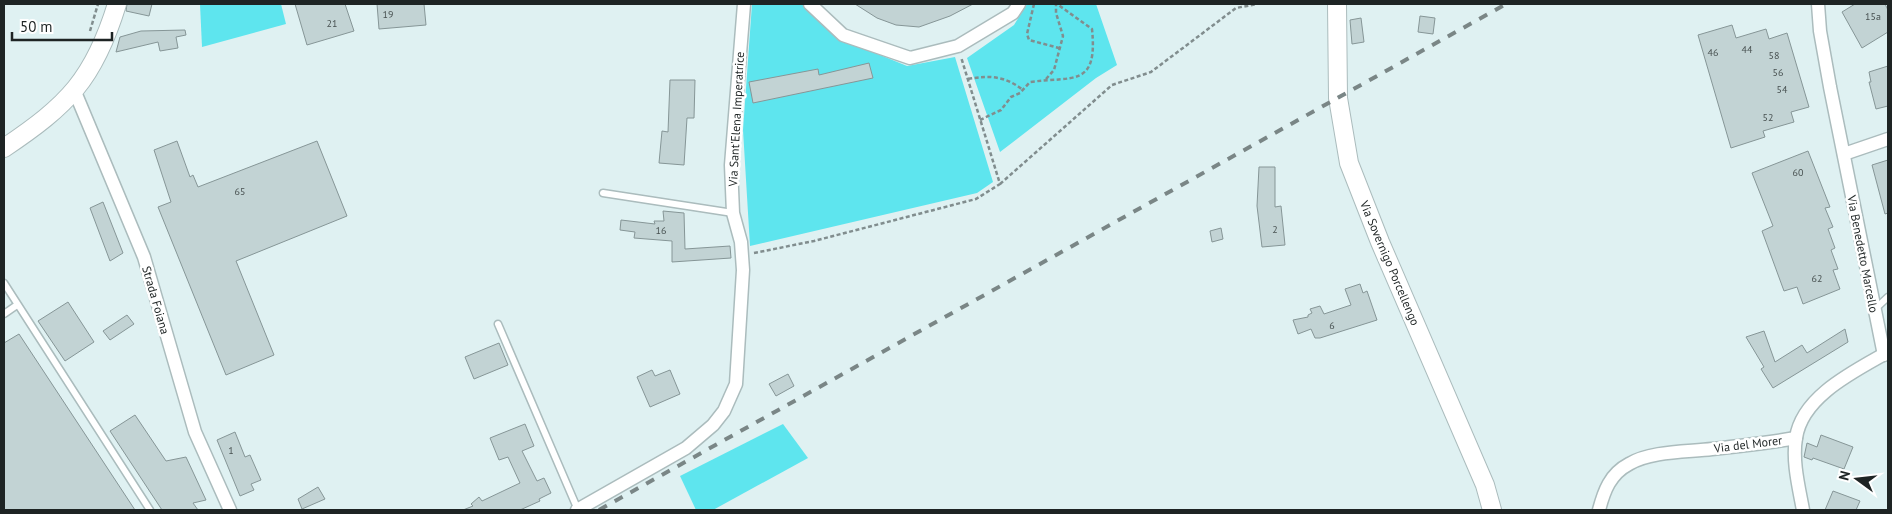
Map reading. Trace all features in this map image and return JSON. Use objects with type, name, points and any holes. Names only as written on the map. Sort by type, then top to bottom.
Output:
[{"type":"street","points":[[4,148],[55,111],[75,92],[89,74],[100,51],[116,4]]},
{"type":"street","name":"Via Sant'Elena Imperatrice","points":[[577,510],[686,448],[713,425],[724,411],[736,384],[743,256],[733,213],[731,165],[744,4]]},
{"type":"street","points":[[810,4],[843,35],[910,58],[958,46],[1013,13],[1019,4]]},
{"type":"street","name":"Via Sovernigo Porcellengo","points":[[1337,4],[1338,98],[1349,163],[1380,242],[1485,484],[1492,510]]},
{"type":"street","name":"Via Benedetto Marcello","points":[[1818,4],[1820,31],[1874,309],[1886,353]]},
{"type":"street","name":"Strada Foiana","points":[[75,92],[144,257],[195,432],[230,510]]},
{"type":"street","points":[[1844,154],[1888,140]]},
{"type":"street","name":"Via del Morer","points":[[1598,510],[1603,492],[1612,476],[1630,463],[1661,454],[1758,445],[1796,438],[1804,415],[1821,396],[1847,376],[1886,353]]},
{"type":"street","points":[[1796,438],[1797,477],[1803,510]]},
{"type":"lane","points":[[603,193],[733,213]]},
{"type":"lane","points":[[4,283],[150,510]]},
{"type":"lane","points":[[1874,309],[1888,297]]},
{"type":"lane","points":[[4,314],[18,304]]},
{"type":"lane","points":[[498,324],[577,510]]},
{"type":"path","points":[[1034,4],[1026,34],[1030,40],[1059,48]]},
{"type":"path","points":[[1046,80],[1054,70],[1063,36],[1056,13],[1057,4]]},
{"type":"path","points":[[980,120],[1001,110],[1011,97],[1023,90],[1030,82],[1067,80],[1079,77],[1092,62],[1094,47],[1092,30],[1057,4]]},
{"type":"path","points":[[743,256],[814,241],[976,199],[1000,184],[1112,86],[1151,72],[1236,8],[1257,4]]},
{"type":"path","points":[[958,46],[1000,184]]},
{"type":"path","points":[[968,79],[984,76],[998,77],[1011,80],[1023,90]]},
{"type":"shaded area","points":[[200,4],[281,4],[286,24],[202,47]]},
{"type":"shaded area","points":[[752,4],[803,4],[841,39],[907,66],[955,57],[993,182],[977,193],[750,246],[743,130]]},
{"type":"shaded area","points":[[1027,4],[1096,4],[1117,65],[1096,78],[1000,152],[967,58],[1014,25]]},
{"type":"shaded area","points":[[783,424],[808,458],[713,510],[696,510],[680,476]]},
{"type":"building","points":[[127,4],[152,4],[149,16],[126,11]]},
{"type":"building","points":[[295,4],[345,4],[354,31],[307,45]]},
{"type":"building","points":[[377,4],[424,4],[426,25],[379,29]]},
{"type":"building","points":[[855,4],[973,4],[950,16],[919,27],[896,25],[877,18]]},
{"type":"building","points":[[1855,4],[1885,4],[1888,10],[1888,32],[1862,48],[1842,12]]},
{"type":"building","points":[[1420,16],[1435,18],[1433,34],[1418,32]]},
{"type":"building","points":[[1361,18],[1364,42],[1352,44],[1350,20]]},
{"type":"building","points":[[1732,25],[1736,38],[1766,29],[1769,39],[1787,33],[1809,107],[1791,112],[1794,122],[1763,131],[1765,137],[1731,148],[1698,35]]},
{"type":"building","points":[[185,30],[186,35],[176,37],[178,48],[160,51],[158,42],[116,52],[120,37],[141,31]]},
{"type":"building","points":[[869,63],[873,78],[753,103],[749,82],[818,69],[819,75]]},
{"type":"building","points":[[1888,66],[1888,106],[1876,109],[1869,82],[1871,82],[1869,72]]},
{"type":"building","points":[[670,80],[695,80],[694,118],[687,118],[684,165],[659,163],[662,131],[668,132]]},
{"type":"building","points":[[177,141],[190,177],[193,175],[198,187],[317,141],[347,216],[236,261],[274,355],[226,375],[158,207],[171,202],[154,150]]},
{"type":"building","points":[[1808,151],[1830,207],[1825,208],[1833,227],[1828,229],[1835,248],[1831,250],[1838,269],[1833,270],[1840,289],[1803,304],[1797,287],[1784,291],[1762,231],[1773,226],[1752,173]]},
{"type":"building","points":[[1888,160],[1888,213],[1885,214],[1872,165]]},
{"type":"building","points":[[1259,167],[1275,167],[1275,207],[1281,206],[1285,245],[1262,247],[1257,206]]},
{"type":"building","points":[[103,202],[123,253],[110,261],[90,208]]},
{"type":"building","points":[[663,211],[684,213],[685,249],[730,246],[731,258],[672,262],[672,241],[634,238],[635,232],[620,230],[621,220],[655,224],[654,221],[664,221]]},
{"type":"building","points":[[1221,228],[1223,239],[1212,242],[1210,231]]},
{"type":"building","points":[[1360,284],[1363,293],[1367,291],[1377,320],[1320,338],[1315,338],[1311,329],[1298,334],[1293,320],[1308,317],[1312,313],[1310,309],[1320,306],[1324,314],[1351,305],[1345,289]]},
{"type":"building","points":[[68,302],[94,342],[65,361],[38,321]]},
{"type":"building","points":[[127,315],[134,324],[110,340],[103,331]]},
{"type":"building","points":[[1845,329],[1848,342],[1773,388],[1761,369],[1764,367],[1746,337],[1764,331],[1775,362],[1802,345],[1807,353]]},
{"type":"building","points":[[19,334],[135,510],[4,510],[4,343]]},
{"type":"building","points":[[499,343],[508,365],[474,379],[465,357]]},
{"type":"building","points":[[652,370],[655,376],[670,370],[680,394],[650,407],[637,377]]},
{"type":"building","points":[[788,374],[794,386],[776,396],[769,384]]},
{"type":"building","points":[[135,415],[166,461],[186,457],[206,500],[193,503],[198,510],[162,510],[110,431]]},
{"type":"building","points":[[525,424],[534,446],[522,451],[537,481],[544,478],[551,493],[539,499],[540,501],[520,510],[463,510],[473,506],[471,504],[479,497],[482,501],[520,483],[508,457],[499,460],[490,438]]},
{"type":"building","points":[[235,432],[245,457],[250,455],[261,480],[251,484],[254,490],[240,496],[217,440]]},
{"type":"building","points":[[1821,435],[1853,447],[1844,469],[1813,458],[1812,460],[1804,457],[1807,443],[1817,447]]},
{"type":"building","points":[[318,487],[325,499],[302,509],[298,499]]},
{"type":"building","points":[[1833,491],[1860,501],[1856,510],[1825,510]]},
{"type":"railway","points":[[599,510],[1506,4]]}]
